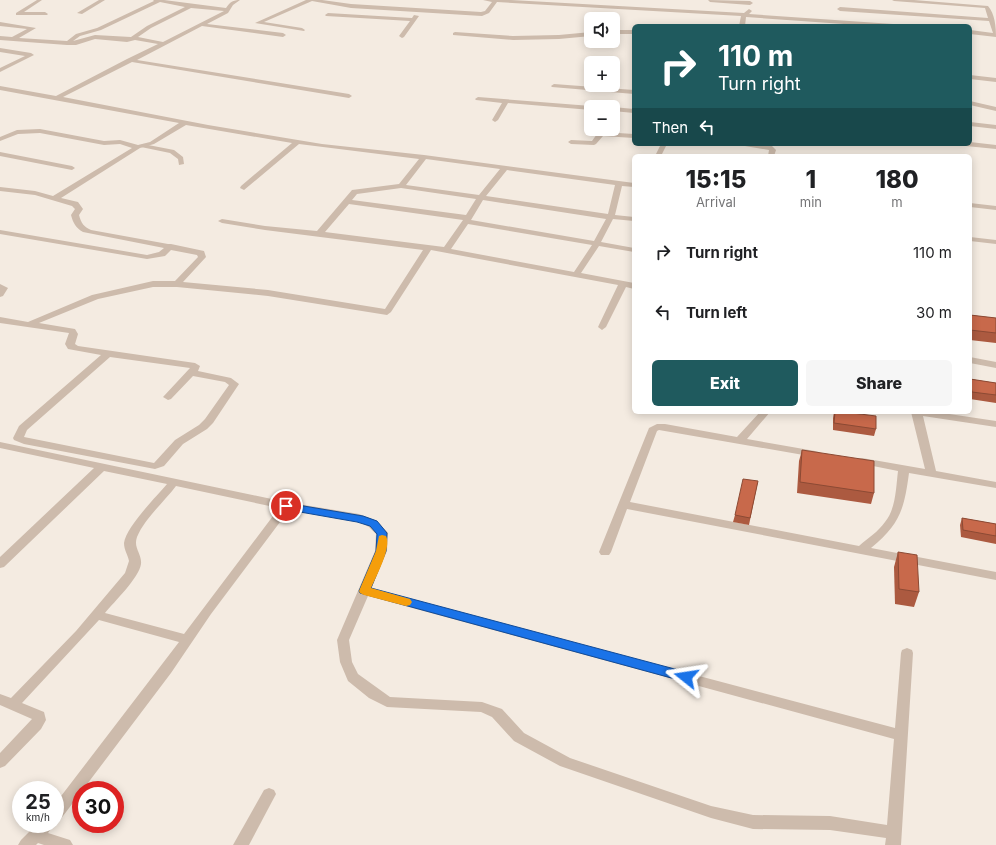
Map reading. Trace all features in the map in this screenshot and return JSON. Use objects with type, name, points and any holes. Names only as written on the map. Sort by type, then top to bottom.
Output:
[{"type":"street","points":[[0,22],[18,14],[40,0]]},
{"type":"street","points":[[80,13],[103,0]]},
{"type":"street","points":[[67,43],[78,35],[99,29],[157,0],[176,1],[190,6],[228,10]]},
{"type":"street","points":[[57,98],[92,82],[129,60],[202,25],[228,10],[231,4],[238,0]]},
{"type":"street","points":[[302,30],[258,23],[312,0],[351,6],[485,13],[495,1]]},
{"type":"street","points":[[485,0],[745,15],[867,24]]},
{"type":"street","points":[[619,8],[624,0]]},
{"type":"street","points":[[894,0],[975,3],[987,8],[996,34],[972,32]]},
{"type":"street","points":[[710,1],[751,2],[749,10],[743,17],[742,24]]},
{"type":"street","points":[[402,36],[423,4]]},
{"type":"street","points":[[0,38],[67,43],[83,42],[95,37],[127,40],[190,6]]},
{"type":"street","points":[[840,8],[991,20]]},
{"type":"street","points":[[18,14],[45,14]]},
{"type":"street","points":[[328,15],[413,20]]},
{"type":"street","points":[[0,22],[32,28],[13,39]]},
{"type":"street","points":[[202,25],[283,35]]},
{"type":"street","points":[[620,32],[632,32]]},
{"type":"street","points":[[455,34],[526,38],[584,34]]},
{"type":"street","points":[[133,38],[165,44]]},
{"type":"street","points":[[0,50],[31,55],[0,70]]},
{"type":"street","points":[[129,60],[349,96]]},
{"type":"street","points":[[972,77],[996,80]]},
{"type":"street","points":[[554,86],[632,92]]},
{"type":"street","points":[[0,88],[184,123],[297,142],[632,185]]},
{"type":"street","points":[[478,99],[584,107]]},
{"type":"street","points":[[495,120],[506,101]]},
{"type":"street","points":[[972,104],[984,105],[996,110]]},
{"type":"street","points":[[620,110],[632,111]]},
{"type":"street","points":[[54,198],[140,146],[152,142],[184,123]]},
{"type":"street","points":[[972,124],[996,127]]},
{"type":"street","points":[[0,139],[17,132],[40,130],[104,143],[120,142],[172,151],[181,158],[181,164]]},
{"type":"street","points":[[572,142],[594,143],[598,135],[602,134],[632,136]]},
{"type":"street","points":[[244,188],[297,142]]},
{"type":"street","points":[[972,145],[996,147]]},
{"type":"street","points":[[758,146],[772,148],[772,154]]},
{"type":"street","points":[[0,154],[72,168]]},
{"type":"street","points":[[401,186],[424,158]]},
{"type":"street","points":[[446,250],[481,198],[504,169]]},
{"type":"street","points":[[576,275],[597,243],[611,217],[619,183]]},
{"type":"street","points":[[319,234],[355,192],[361,190],[401,186],[632,219]]},
{"type":"street","points":[[0,188],[54,198],[75,204],[79,208],[75,215],[76,223],[81,228],[89,232],[171,246],[201,254],[202,257],[177,284]]},
{"type":"street","points":[[346,201],[467,220],[632,250]]},
{"type":"street","points":[[972,205],[996,208]]},
{"type":"street","points":[[222,221],[265,228],[429,247],[632,286]]},
{"type":"street","points":[[0,232],[147,257],[162,254],[171,246]]},
{"type":"street","points":[[972,239],[996,242]]},
{"type":"street","points":[[30,324],[95,297],[152,284],[177,284],[268,293],[387,312],[429,247]]},
{"type":"street","points":[[602,327],[623,284]]},
{"type":"street","points":[[0,287],[4,288],[0,294]]},
{"type":"street","points":[[0,320],[72,331],[74,334],[70,344],[71,347],[192,365],[196,368],[168,397]]},
{"type":"street","points":[[109,353],[24,428],[18,438],[24,441],[150,466],[160,464],[179,442],[203,427],[209,421],[234,384],[228,380],[192,373]]},
{"type":"street","points":[[972,360],[996,365]]},
{"type":"street","points":[[739,441],[763,414]]},
{"type":"street","points":[[917,414],[931,473]]},
{"type":"street","points":[[930,414],[996,424]]},
{"type":"street","points":[[605,552],[653,430],[657,427],[665,427],[825,455]]},
{"type":"street","points":[[0,445],[286,506],[359,518],[373,524],[382,533],[381,551],[343,640],[346,662],[352,677],[387,702],[482,707],[497,713],[519,736],[565,762],[711,812],[753,822],[830,823],[893,839],[907,653]]},
{"type":"street","points":[[60,458],[68,450]]},
{"type":"street","points":[[849,459],[996,486]]},
{"type":"street","points":[[0,564],[102,467]]},
{"type":"street","points":[[862,550],[886,528],[895,515],[904,468]]},
{"type":"street","points":[[14,704],[96,615],[135,568],[136,562],[130,542],[133,533],[174,482]]},
{"type":"street","points":[[624,505],[996,576]]},
{"type":"street","points":[[64,803],[166,669],[207,611],[286,506]]},
{"type":"street","points":[[364,591],[901,735]]},
{"type":"street","points":[[96,615],[187,639]]},
{"type":"street","points":[[0,698],[39,716],[40,720],[0,762]]},
{"type":"street","points":[[241,845],[269,794]]},
{"type":"street","points":[[32,840],[65,845]]},
{"type":"building","points":[[972,315],[996,318],[996,333],[972,330]]},
{"type":"building","points":[[972,379],[996,383],[996,395],[972,392]]},
{"type":"building","points":[[835,414],[860,414],[876,416],[876,429],[834,423]]},
{"type":"building","points":[[802,450],[874,461],[874,493],[800,482]]},
{"type":"building","points":[[743,479],[758,481],[750,518],[735,515]]},
{"type":"building","points":[[962,518],[996,524],[996,536],[963,530]]},
{"type":"building","points":[[898,552],[917,555],[919,592],[899,589]]},
{"type":"slow traffic","points":[[382,538],[381,551],[364,591],[406,602]]},
{"type":"route","points":[[286,506],[359,518],[373,524],[382,533],[381,551],[364,591],[686,677]]}]
